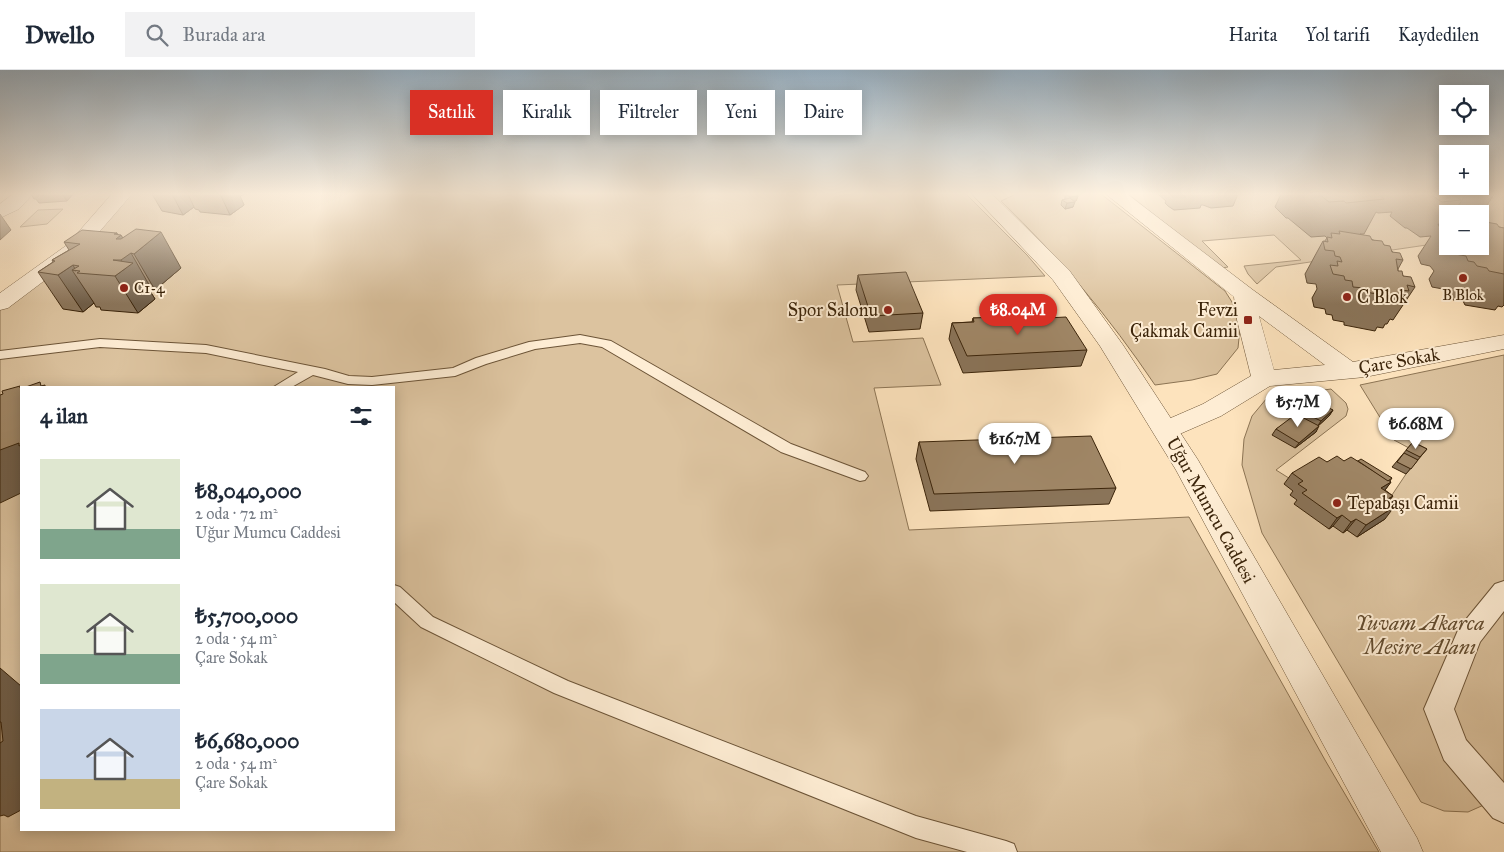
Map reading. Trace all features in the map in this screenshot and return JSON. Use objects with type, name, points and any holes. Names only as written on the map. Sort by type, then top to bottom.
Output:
[{"type":"street","points":[[0,303],[74,249],[90,230]]},
{"type":"street","name":"Uğur Mumcu Caddesi","points":[[1018,230],[1041,253],[1073,290],[1166,430],[1403,852]]},
{"type":"street","points":[[1162,230],[1347,370]]},
{"type":"street","points":[[1166,430],[1212,410],[1264,379],[1248,320],[1245,294]]},
{"type":"street","name":"Çare Sokak","points":[[1264,379],[1365,369],[1504,342]]},
{"type":"street","points":[[1504,592],[1468,636],[1439,708],[1455,750],[1504,807]]},
{"type":"lane","points":[[0,355],[100,343],[206,349],[311,370],[348,380],[372,381],[455,372],[481,361],[534,345],[580,339],[606,344],[639,361],[688,392],[786,448],[860,476]]},
{"type":"lane","points":[[283,386],[311,370]]},
{"type":"lane","points":[[395,593],[426,622],[561,687],[916,827],[1006,852]]},
{"type":"green space","points":[[86,230],[1002,230],[1045,276],[837,285],[853,342],[923,338],[941,385],[874,388],[909,530],[1189,517],[1325,760],[1379,852],[0,852],[0,303],[42,274]]},
{"type":"green space","points":[[1031,230],[1148,230],[1225,291],[1232,302],[1240,328],[1238,348],[1217,374],[1192,380],[1155,385],[1102,312]]},
{"type":"green space","points":[[1174,230],[1439,230],[1439,243],[1276,267],[1257,284],[1244,266],[1301,260],[1274,235],[1202,241],[1228,267],[1222,268]]},
{"type":"green space","points":[[1489,230],[1504,230],[1504,233],[1489,236]]},
{"type":"green space","name":"Yuvam Akarca Mesire Alanı","points":[[1504,355],[1504,796],[1468,812],[1444,811],[1421,802],[1262,533],[1242,465],[1244,439],[1252,416],[1267,398],[1331,389],[1346,403],[1348,409],[1346,416],[1276,470],[1292,480],[1299,501],[1329,529],[1333,526],[1347,530],[1357,536],[1384,507],[1406,474],[1422,455],[1394,440],[1360,385]]},
{"type":"building","points":[[81,230],[117,233],[114,234],[121,235],[116,239],[121,239],[134,230],[161,232],[134,254],[131,253],[121,260],[113,260],[133,263],[115,276],[77,273],[80,271],[72,270],[79,266],[73,265],[58,275],[38,272],[55,261],[52,260],[80,244],[64,242]]},
{"type":"building","points":[[1489,230],[1504,230],[1504,274],[1477,266],[1474,262],[1468,261],[1466,256],[1460,255],[1489,255]]},
{"type":"building","points":[[1339,231],[1370,236],[1372,240],[1382,241],[1384,245],[1390,246],[1392,252],[1400,253],[1403,260],[1396,259],[1398,271],[1402,271],[1403,276],[1411,277],[1415,287],[1407,285],[1409,291],[1402,290],[1404,294],[1395,293],[1396,297],[1365,292],[1364,288],[1353,287],[1352,281],[1345,280],[1344,276],[1333,274],[1330,265],[1338,266],[1337,261],[1342,262],[1340,257],[1335,256],[1334,251],[1325,250],[1323,241],[1328,242],[1327,237],[1332,238],[1331,233],[1340,234]]},
{"type":"building","points":[[906,272],[923,313],[871,316],[858,275]]},
{"type":"building","points":[[1045,315],[1047,318],[1066,317],[1087,350],[967,356],[952,323],[974,322],[973,318]]},
{"type":"building","points":[[40,382],[41,386],[29,386]]},
{"type":"building","points":[[20,386],[20,446],[19,443],[0,450],[0,395],[3,394],[2,391]]},
{"type":"building","points":[[1313,400],[1333,410],[1321,421],[1301,411]]},
{"type":"building","points":[[1296,414],[1319,426],[1299,443],[1276,429]]},
{"type":"building","points":[[1091,436],[1116,488],[934,494],[919,442]]},
{"type":"building","points":[[1413,442],[1427,449],[1420,457],[1406,450]]},
{"type":"building","points":[[1404,453],[1418,460],[1411,469],[1397,462]]},
{"type":"building","name":"Tepabaşı Camii","points":[[1337,456],[1344,461],[1351,457],[1391,482],[1381,488],[1393,496],[1384,501],[1394,507],[1366,525],[1356,519],[1351,522],[1342,515],[1337,518],[1302,493],[1307,490],[1298,484],[1303,481],[1292,473],[1319,457],[1327,462]]},
{"type":"building","points":[[1361,459],[1392,478],[1388,481],[1358,461]]},
{"type":"building","points":[[0,722],[3,741],[0,743]]},
{"type":"place","name":"B Blok","points":[[1463,278]]},
{"type":"place","name":"C1-4","points":[[124,288]]},
{"type":"place","name":"C Blok","points":[[1347,297]]},
{"type":"place","name":"Spor Salonu","points":[[888,310]]},
{"type":"place","name":"Fevzi Çakmak Camii","points":[[1248,320]]},
{"type":"place","name":"Tepabaşı Camii","points":[[1337,503]]}]
